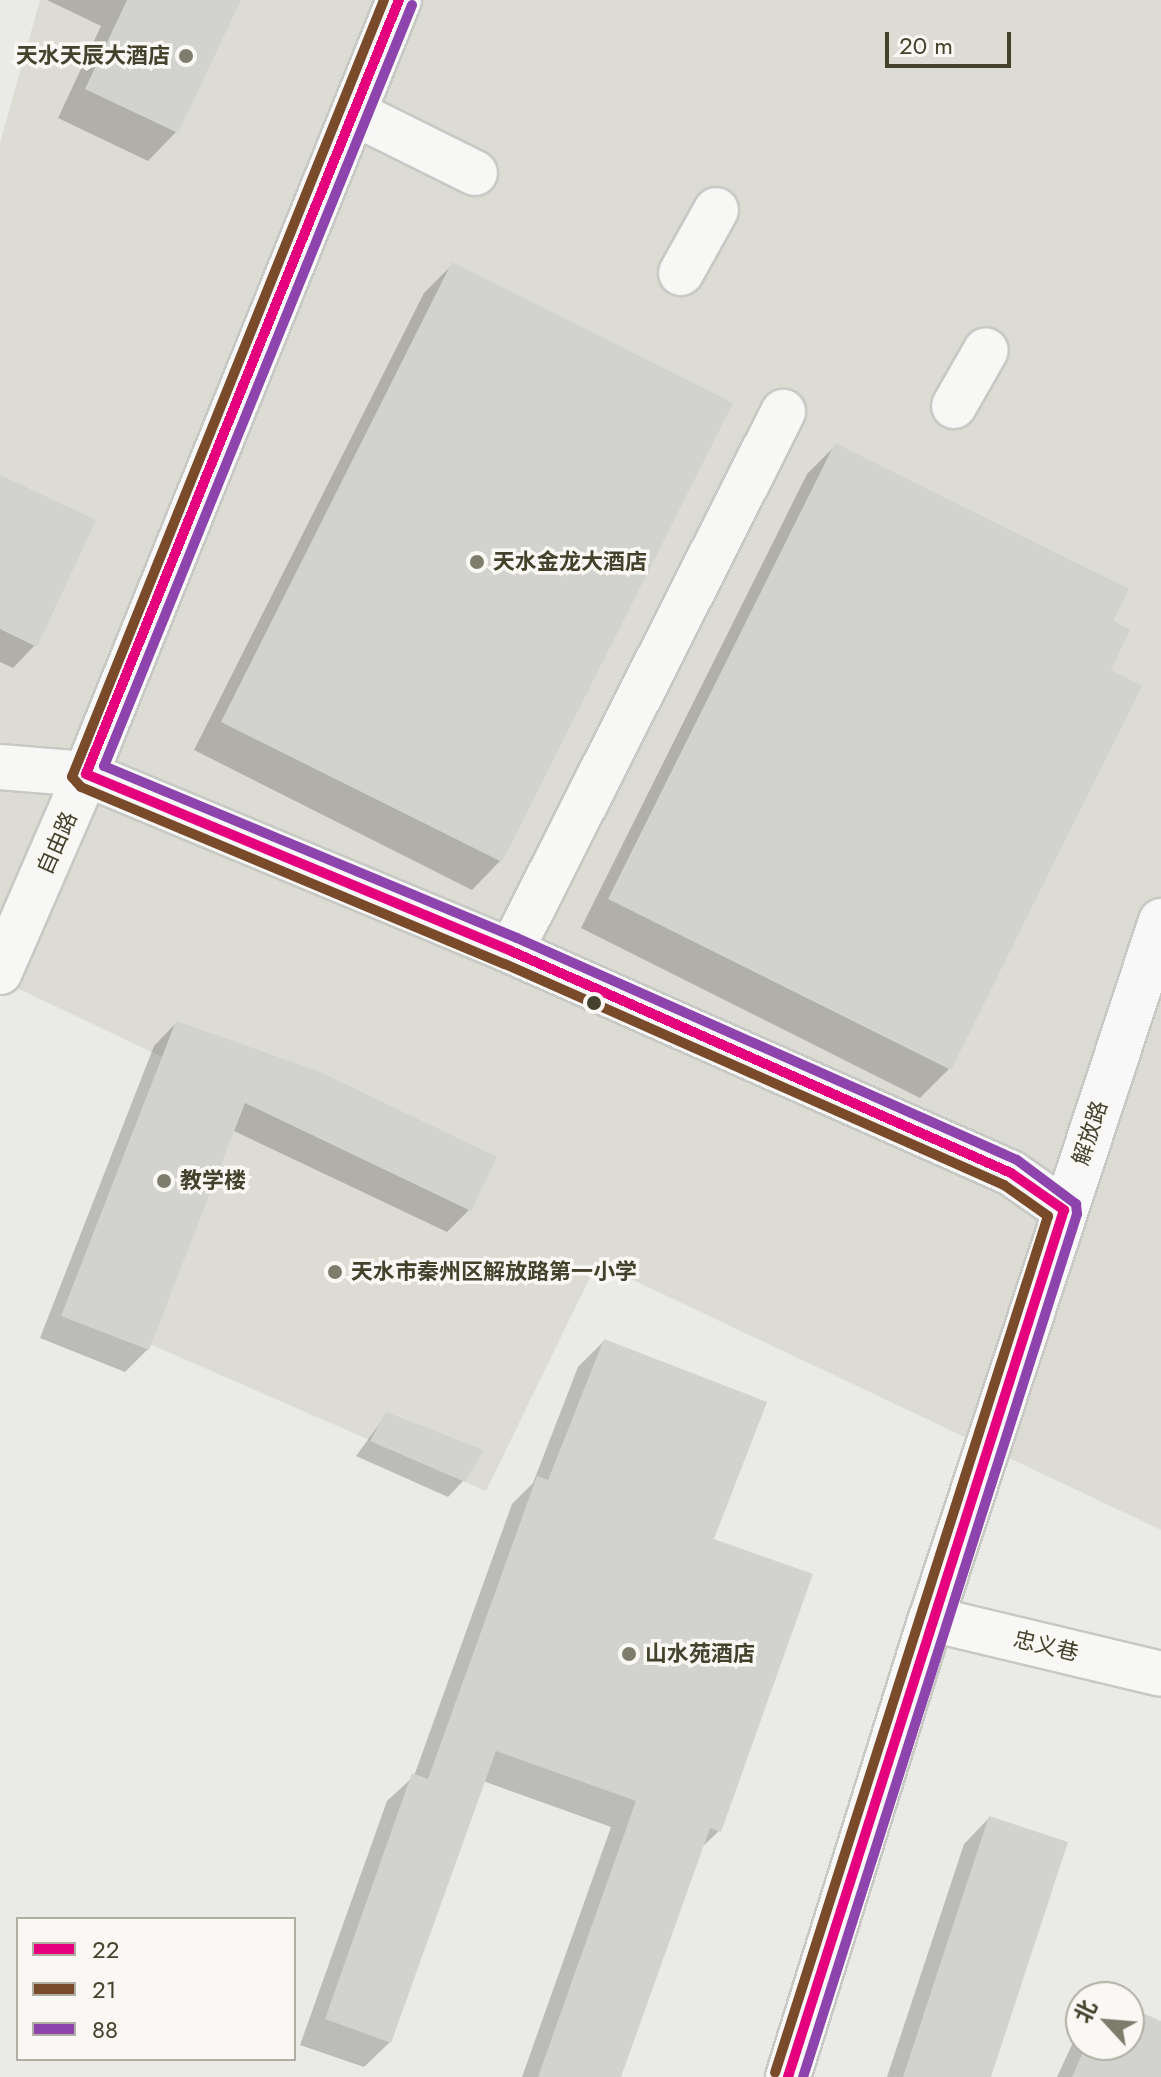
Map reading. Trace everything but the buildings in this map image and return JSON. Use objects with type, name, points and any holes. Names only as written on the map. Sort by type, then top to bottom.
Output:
[{"type":"main road","name":"自由路","points":[[86,774],[399,0]]},
{"type":"main road","points":[[86,774],[511,951],[1011,1173],[1064,1210]]},
{"type":"main road","name":"解放路","points":[[788,2077],[931,1619],[1161,921]]},
{"type":"street","points":[[354,113],[475,173]]},
{"type":"street","points":[[681,273],[716,210]]},
{"type":"street","points":[[954,406],[986,350]]},
{"type":"street","points":[[511,951],[783,412]]},
{"type":"street","points":[[0,767],[86,774]]},
{"type":"street","name":"自由路","points":[[0,972],[86,774]]},
{"type":"street","name":"忠义巷","points":[[931,1619],[1161,1674]]},
{"type":"shaded area","points":[[40,0],[1161,0],[1161,1530],[597,1263],[486,1491],[65,1307],[162,1057],[0,980],[0,143]]},
{"type":"transit line","name":"21","points":[[384,0],[72,777],[81,787],[505,964],[1004,1185],[1048,1216],[775,2073]]},
{"type":"transit line","name":"22","points":[[399,0],[86,774],[511,951],[1011,1173],[1064,1210],[788,2077]]},
{"type":"transit line","name":"88","points":[[412,5],[104,766],[517,938],[1017,1160],[1076,1204],[1077,1214],[803,2077]]},
{"type":"place","name":"天水天辰大酒店","points":[[186,56]]},
{"type":"place","name":"天水金龙大酒店","points":[[477,562]]},
{"type":"place","name":"教学楼","points":[[164,1181]]},
{"type":"place","name":"天水市秦州区解放路第一小学","points":[[335,1272]]},
{"type":"place","name":"山水苑酒店","points":[[629,1654]]}]
